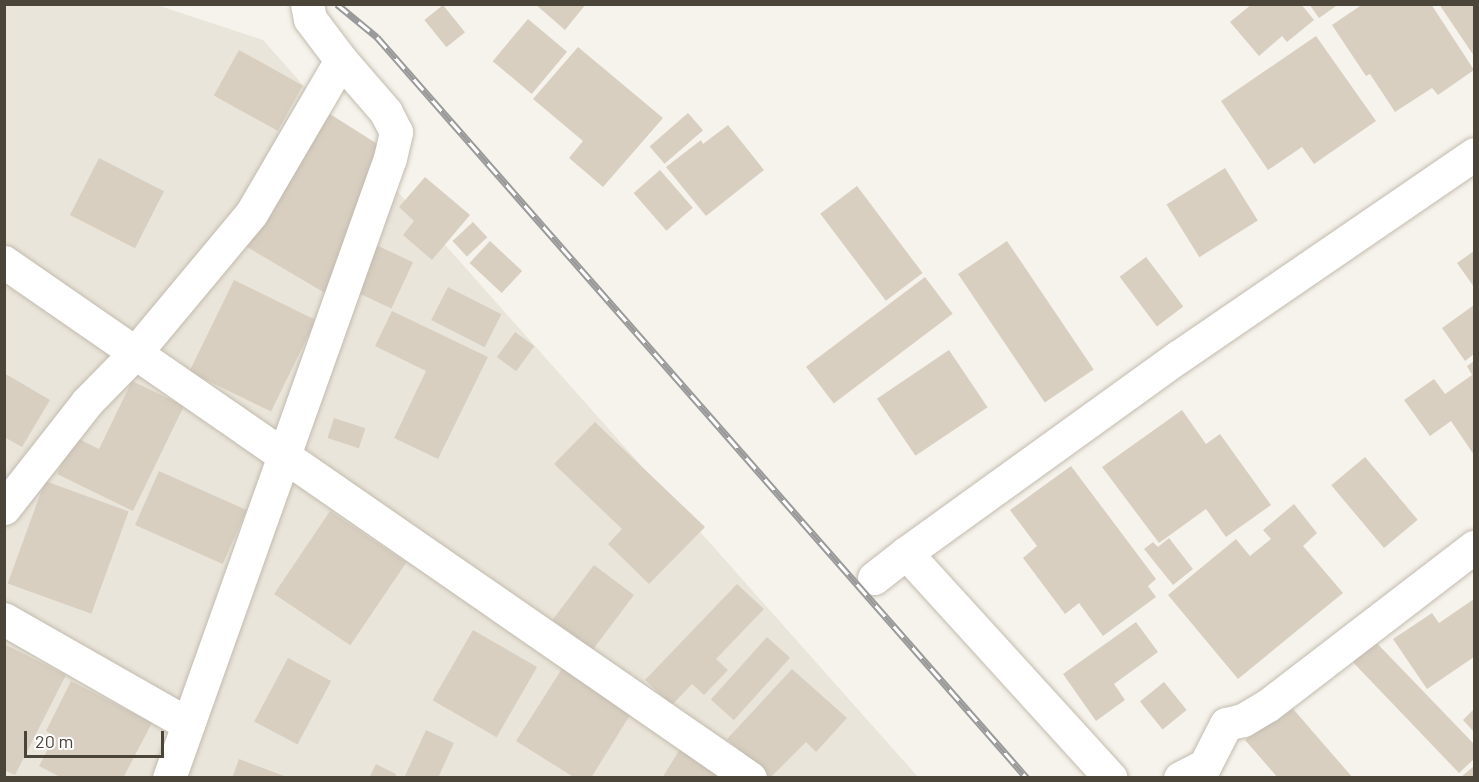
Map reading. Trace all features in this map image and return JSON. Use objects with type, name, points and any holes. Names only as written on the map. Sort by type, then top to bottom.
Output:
[{"type":"street","points":[[169,777],[390,158],[396,132],[386,112],[340,60],[310,19],[307,4]]},
{"type":"street","points":[[4,508],[87,402],[135,352],[251,214],[340,60]]},
{"type":"street","points":[[874,578],[1178,357],[1474,154]]},
{"type":"street","points":[[4,262],[750,777]]},
{"type":"street","points":[[1180,777],[1205,765],[1226,724],[1243,720],[1268,705],[1474,547]]},
{"type":"street","points":[[906,553],[1111,777]]},
{"type":"street","points":[[4,619],[188,724]]},
{"type":"shaded area","points":[[5,4],[157,5],[263,40],[918,777],[5,778]]},
{"type":"building","points":[[535,4],[586,4],[565,30]]},
{"type":"building","points":[[1252,4],[1301,4],[1314,20],[1287,42],[1282,36],[1259,56],[1230,22]]},
{"type":"building","points":[[1309,4],[1339,4],[1319,18]]},
{"type":"building","points":[[1363,4],[1431,4],[1474,70],[1438,95],[1432,88],[1395,112],[1370,74],[1366,76],[1332,25]]},
{"type":"building","points":[[1439,4],[1474,4],[1474,56]]},
{"type":"building","points":[[443,5],[465,32],[446,47],[424,20]]},
{"type":"building","points":[[528,19],[567,52],[532,94],[493,61]]},
{"type":"building","points":[[1316,36],[1376,121],[1314,164],[1302,147],[1268,170],[1221,101]]},
{"type":"building","points":[[578,47],[663,118],[603,187],[569,158],[583,141],[533,99]]},
{"type":"building","points":[[239,50],[303,85],[278,131],[214,95]]},
{"type":"building","points":[[688,113],[703,130],[665,164],[650,146]]},
{"type":"building","points":[[330,114],[379,145],[330,296],[247,247]]},
{"type":"building","points":[[728,125],[764,170],[706,216],[666,167],[701,140],[703,144]]},
{"type":"building","points":[[99,158],[164,191],[135,248],[70,215]]},
{"type":"building","points":[[1225,168],[1258,221],[1199,257],[1166,205]]},
{"type":"building","points":[[660,170],[693,208],[666,231],[634,193]]},
{"type":"building","points":[[425,177],[470,215],[432,260],[403,235],[414,221],[399,207]]},
{"type":"building","points":[[857,186],[923,273],[886,301],[820,214]]},
{"type":"building","points":[[473,222],[487,237],[467,256],[453,241]]},
{"type":"building","points":[[490,241],[522,271],[502,293],[470,263]]},
{"type":"building","points":[[1007,241],[1094,370],[1045,402],[958,274]]},
{"type":"building","points":[[374,244],[413,262],[391,308],[352,290]]},
{"type":"building","points":[[1474,251],[1474,287],[1457,263]]},
{"type":"building","points":[[1146,257],[1183,307],[1157,326],[1120,277]]},
{"type":"building","points":[[925,277],[953,314],[834,403],[806,367]]},
{"type":"building","points":[[234,280],[316,320],[271,412],[189,372]]},
{"type":"building","points":[[448,287],[501,314],[485,347],[431,320]]},
{"type":"building","points":[[1474,305],[1474,354],[1465,361],[1442,328]]},
{"type":"building","points":[[392,311],[488,357],[438,459],[394,438],[426,371],[375,346]]},
{"type":"building","points":[[515,332],[534,346],[516,371],[497,357]]},
{"type":"building","points":[[949,350],[988,407],[915,456],[877,399]]},
{"type":"building","points":[[1474,361],[1474,455],[1451,421],[1430,436],[1404,400],[1434,379],[1445,394],[1472,375],[1467,366]]},
{"type":"building","points":[[4,373],[50,400],[22,447],[4,437]]},
{"type":"building","points":[[132,381],[184,406],[133,511],[57,474],[75,437],[99,449]]},
{"type":"building","points":[[1182,410],[1206,444],[1220,434],[1271,505],[1226,537],[1206,509],[1159,543],[1102,467]]},
{"type":"building","points":[[334,418],[365,428],[359,448],[328,438]]},
{"type":"building","points":[[595,422],[705,527],[649,584],[608,544],[622,529],[554,464]]},
{"type":"building","points":[[1365,457],[1418,520],[1384,548],[1331,485]]},
{"type":"building","points":[[1071,466],[1156,579],[1148,586],[1156,597],[1103,636],[1079,603],[1065,614],[1023,558],[1037,546],[1010,510]]},
{"type":"building","points":[[159,471],[247,510],[223,564],[135,525]]},
{"type":"building","points":[[45,481],[129,511],[91,614],[8,583]]},
{"type":"building","points":[[1294,504],[1317,533],[1303,546],[1343,593],[1238,679],[1168,595],[1236,539],[1250,556],[1271,539],[1263,530]]},
{"type":"building","points":[[330,511],[406,562],[350,645],[274,594]]},
{"type":"building","points":[[1169,538],[1193,569],[1173,585],[1144,549],[1153,542],[1158,547]]},
{"type":"building","points":[[594,565],[634,595],[592,650],[552,620]]},
{"type":"building","points":[[737,584],[764,609],[716,659],[728,670],[704,695],[692,684],[672,705],[645,680]]},
{"type":"building","points":[[1474,599],[1474,657],[1427,689],[1393,639],[1432,613],[1439,623]]},
{"type":"building","points":[[1136,622],[1158,652],[1114,684],[1125,700],[1096,721],[1063,674]]},
{"type":"building","points":[[473,630],[537,667],[497,737],[432,700]]},
{"type":"building","points":[[1369,635],[1474,744],[1474,759],[1459,773],[1347,656]]},
{"type":"building","points":[[767,637],[790,658],[734,720],[711,699]]},
{"type":"building","points":[[4,644],[66,675],[15,775],[4,770]]},
{"type":"building","points":[[288,658],[331,681],[297,745],[254,722]]},
{"type":"building","points":[[565,664],[635,707],[591,778],[575,778],[516,741]]},
{"type":"building","points":[[792,669],[847,718],[816,752],[806,742],[770,778],[727,739]]},
{"type":"building","points":[[71,681],[152,723],[123,778],[62,778],[39,766],[55,736],[46,731]]},
{"type":"building","points":[[1164,682],[1187,710],[1163,729],[1140,702]]},
{"type":"building","points":[[1288,703],[1353,778],[1278,778],[1245,740]]},
{"type":"building","points":[[1474,709],[1474,732],[1463,720]]},
{"type":"building","points":[[426,730],[454,743],[438,778],[404,778]]},
{"type":"building","points":[[682,746],[721,771],[717,778],[662,778]]},
{"type":"building","points":[[239,759],[287,777],[287,778],[232,778]]},
{"type":"building","points":[[376,764],[396,774],[395,778],[369,778]]},
{"type":"building","points":[[1474,766],[1474,778],[1460,778]]},
{"type":"railway","points":[[337,4],[377,37],[1027,778]]}]
